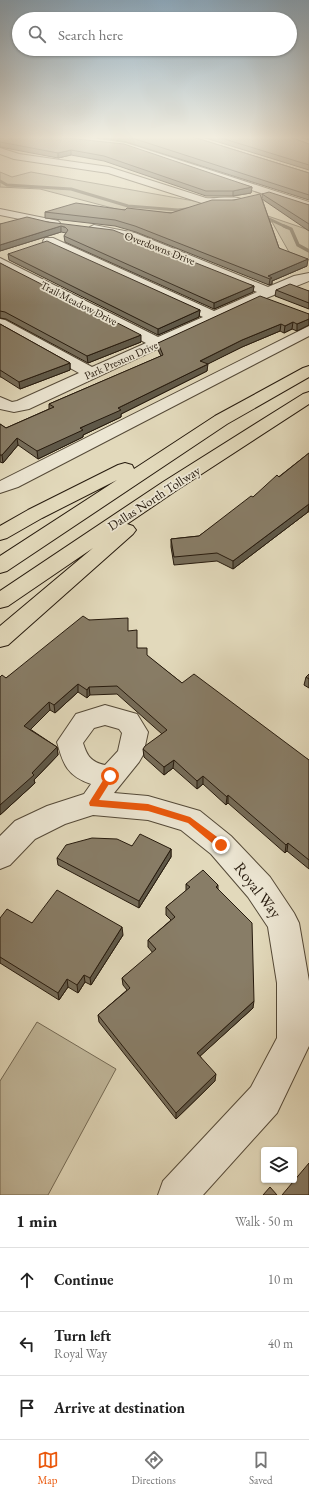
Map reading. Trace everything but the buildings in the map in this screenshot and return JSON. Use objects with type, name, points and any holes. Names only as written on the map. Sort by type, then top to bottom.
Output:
[{"type":"highway","points":[[0,534],[35,514],[221,420],[309,370]]},
{"type":"highway","name":"Dallas North Tollway","points":[[0,601],[170,486],[309,397]]},
{"type":"highway","points":[[0,566],[221,420]]},
{"type":"highway","points":[[0,639],[150,511],[170,486]]},
{"type":"street","points":[[180,193],[205,201],[233,201],[270,193],[309,206]]},
{"type":"street","points":[[0,212],[27,218],[66,231],[49,241],[35,246]]},
{"type":"street","points":[[6,224],[27,218]]},
{"type":"street","name":"Overdowns Drive","points":[[82,228],[115,232],[131,236],[264,294],[280,304]]},
{"type":"street","points":[[49,241],[215,316]]},
{"type":"street","name":"Trail Meadow Drive","points":[[2,258],[158,343]]},
{"type":"street","name":"Park Preston Drive","points":[[0,418],[9,415],[7,405],[91,373],[264,294],[299,279],[309,277]]},
{"type":"street","points":[[0,323],[91,373]]},
{"type":"street","points":[[0,487],[25,476],[309,330]]},
{"type":"street","points":[[93,803],[110,776]]},
{"type":"street","name":"Royal Way","points":[[0,856],[25,830],[57,814],[93,803],[148,808],[190,820],[221,845],[259,887],[283,923],[293,983],[294,1041],[264,1100],[177,1195]]},
{"type":"shaded area","points":[[54,193],[148,193],[256,212],[309,230],[309,260],[289,252],[272,222],[220,211],[167,213],[120,210]]},
{"type":"shaded area","points":[[37,1022],[116,1069],[48,1195],[0,1195],[0,1081]]},
{"type":"waterway","points":[[84,193],[128,206],[178,210],[187,209]]},
{"type":"waterway","points":[[263,216],[286,227]]},
{"type":"waterway","points":[[284,226],[291,229],[298,245],[309,251]]},
{"type":"route","points":[[110,776],[93,803],[148,808],[190,820],[221,845]]}]
